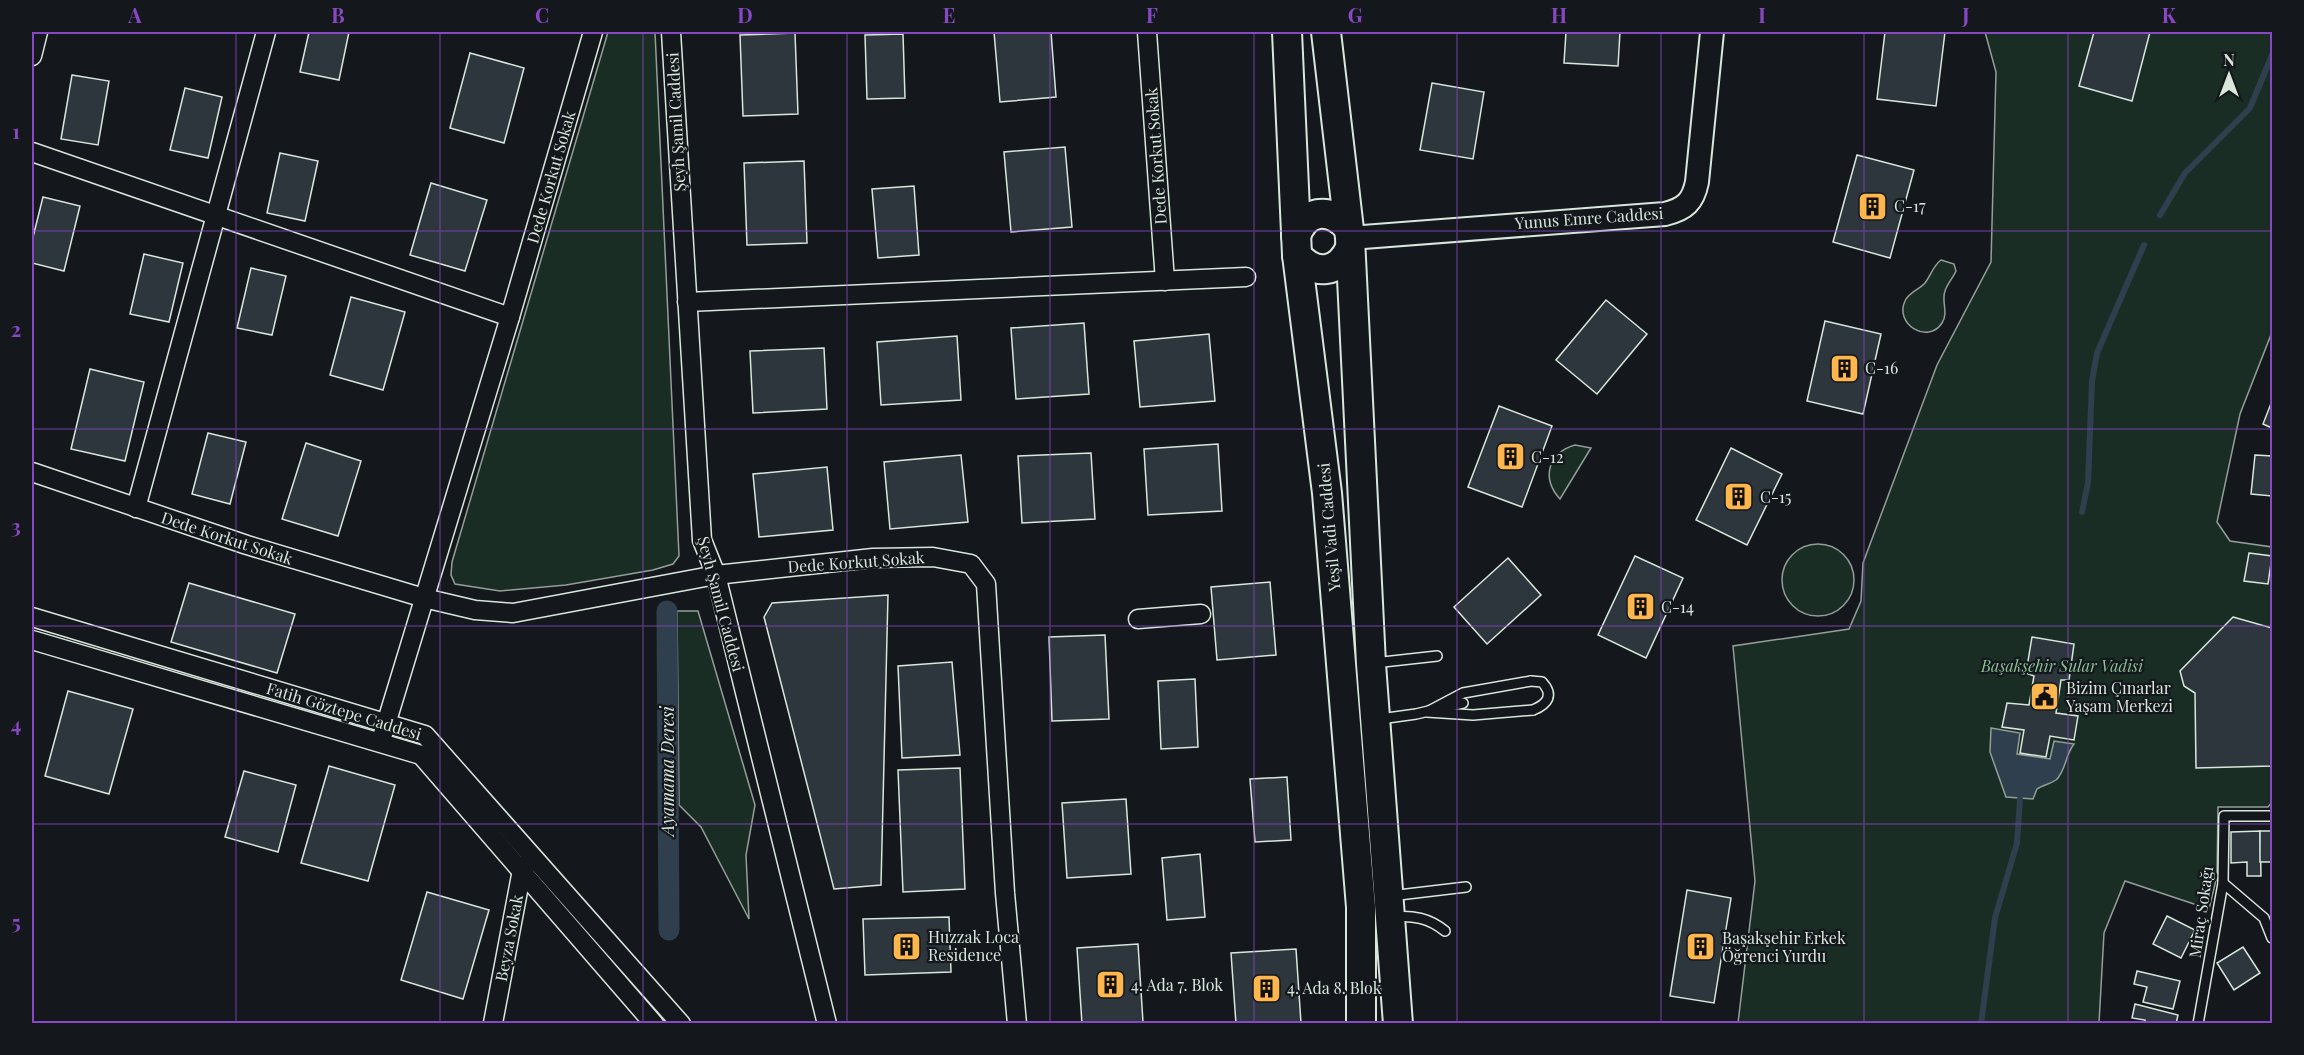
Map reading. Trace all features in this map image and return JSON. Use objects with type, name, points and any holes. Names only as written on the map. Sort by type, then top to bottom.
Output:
[{"type":"main road","name":"Yeşil Vadi Caddesi","points":[[1287,32],[1296,246],[1329,512],[1361,907],[1361,1023]]},
{"type":"main road","name":"Yeşil Vadi Caddesi","points":[[1326,32],[1349,237],[1374,720],[1398,1023]]},
{"type":"main road","points":[[1318,213],[1334,215],[1349,237],[1343,262],[1328,270],[1311,267],[1296,246],[1304,220],[1318,213]]},
{"type":"street","points":[[32,56],[38,32]]},
{"type":"street","points":[[136,508],[266,32]]},
{"type":"street","name":"Dede Korkut Sokak","points":[[424,598],[510,317],[593,32]]},
{"type":"street","name":"Şeyh Şamil Caddesi","points":[[671,32],[702,540],[716,575],[827,1023]]},
{"type":"street","name":"Dede Korkut Sokak","points":[[1147,32],[1165,282]]},
{"type":"street","name":"Yunus Emre Caddesi","points":[[1349,237],[1665,214],[1687,205],[1694,196],[1697,182],[1712,32]]},
{"type":"street","points":[[32,152],[510,317]]},
{"type":"street","points":[[687,302],[1246,277]]},
{"type":"street","name":"Dede Korkut Sokak","points":[[32,472],[247,546],[424,598],[475,610],[513,613],[716,575],[873,558],[933,557],[971,564],[986,584],[1005,893],[1017,1023]]},
{"type":"street","points":[[380,742],[424,598]]},
{"type":"street","points":[[1138,619],[1201,614]]},
{"type":"street","name":"Fatih Göztepe Caddesi","points":[[32,617],[425,735],[654,1023]]},
{"type":"street","name":"Fatih Göztepe Caddesi","points":[[32,640],[421,754],[681,1023]]},
{"type":"street","name":"Beyza Sokak","points":[[493,1023],[528,863]]},
{"type":"lane","points":[[1371,664],[1437,656]]},
{"type":"lane","points":[[1530,681],[1542,682],[1548,691],[1549,699],[1544,705],[1533,710],[1473,715],[1427,712],[1463,693],[1530,681]]},
{"type":"lane","points":[[1374,720],[1427,712],[1463,703]]},
{"type":"lane","name":"Miraç Sokağı","points":[[2198,1023],[2223,883],[2224,816],[2272,816]]},
{"type":"lane","points":[[2223,883],[2264,918],[2272,938]]},
{"type":"lane","points":[[1389,907],[1466,887]]},
{"type":"lane","points":[[1389,907],[1422,918],[1445,932]]},
{"type":"green space","points":[[608,32],[655,32],[679,556],[673,564],[653,570],[566,585],[500,591],[455,584],[451,575],[452,562]]},
{"type":"green space","name":"Başakşehir Sular Vadisi","points":[[1985,32],[2272,32],[2272,332],[2240,414],[2217,522],[2230,541],[2272,547],[2272,802],[2268,807],[2218,807],[2217,876],[2209,909],[2125,881],[2104,933],[2099,1023],[1738,1023],[1755,881],[1733,646],[1849,629],[1861,601],[1863,563],[1937,365],[1991,262],[1996,72]]},
{"type":"green space","points":[[1941,260],[1954,264],[1956,271],[1945,291],[1944,319],[1936,329],[1921,332],[1908,324],[1904,317],[1905,301],[1925,283]]},
{"type":"green space","points":[[1575,445],[1591,448],[1560,499],[1551,483],[1550,467],[1559,454]]},
{"type":"green space","points":[[1818,544],[1838,550],[1848,560],[1854,580],[1848,600],[1838,610],[1818,616],[1798,610],[1788,600],[1782,580],[1788,560],[1798,550]]},
{"type":"green space","points":[[677,611],[698,611],[755,805],[746,855],[749,919],[701,827],[679,805]]},
{"type":"water","points":[[1991,728],[2020,733],[2017,754],[2050,759],[2054,741],[2074,744],[2059,776],[2056,780],[2037,789],[2033,799],[2006,797],[1990,752]]},
{"type":"building","points":[[309,32],[349,32],[339,80],[300,72]]},
{"type":"building","points":[[994,32],[1051,32],[1056,97],[1000,102]]},
{"type":"building","points":[[1566,32],[1620,32],[1618,66],[1564,63]]},
{"type":"building","points":[[1885,32],[1945,32],[1936,106],[1877,99]]},
{"type":"building","points":[[2094,32],[2150,32],[2132,101],[2079,86]]},
{"type":"building","points":[[795,33],[798,114],[743,116],[740,35]]},
{"type":"building","points":[[903,34],[905,98],[867,99],[865,35]]},
{"type":"building","points":[[470,53],[524,68],[504,143],[450,128]]},
{"type":"building","points":[[72,75],[109,81],[98,145],[61,139]]},
{"type":"building","points":[[1432,83],[1484,92],[1473,159],[1420,150]]},
{"type":"building","points":[[185,88],[222,97],[208,158],[170,150]]},
{"type":"building","points":[[1065,147],[1072,227],[1011,232],[1004,152]]},
{"type":"building","points":[[280,153],[318,161],[305,221],[267,213]]},
{"type":"building","name":"C-17","points":[[1857,155],[1914,170],[1890,258],[1833,242]]},
{"type":"building","points":[[804,161],[807,243],[747,245],[744,163]]},
{"type":"building","points":[[431,183],[487,200],[465,271],[410,255]]},
{"type":"building","points":[[914,186],[919,255],[878,258],[872,189]]},
{"type":"building","points":[[43,197],[80,206],[64,271],[32,263],[32,241]]},
{"type":"building","points":[[144,254],[183,263],[169,322],[130,314]]},
{"type":"building","points":[[251,268],[286,276],[272,335],[237,328]]},
{"type":"building","points":[[351,297],[405,312],[383,390],[330,375]]},
{"type":"building","points":[[1606,300],[1647,334],[1597,394],[1556,360]]},
{"type":"building","name":"C-16","points":[[1825,321],[1881,334],[1863,414],[1807,401]]},
{"type":"building","points":[[1084,323],[1089,394],[1016,399],[1011,328]]},
{"type":"building","points":[[1209,334],[1215,401],[1140,407],[1134,341]]},
{"type":"building","points":[[957,336],[961,400],[881,405],[877,342]]},
{"type":"building","points":[[824,348],[827,409],[753,413],[750,351]]},
{"type":"building","points":[[90,369],[144,382],[125,461],[71,449]]},
{"type":"building","points":[[2272,401],[2272,428],[2263,424]]},
{"type":"building","name":"C-12","points":[[1499,406],[1552,426],[1522,507],[1468,487]]},
{"type":"building","points":[[208,433],[246,442],[230,504],[192,494]]},
{"type":"building","points":[[306,443],[361,461],[338,536],[282,519]]},
{"type":"building","points":[[1218,444],[1222,511],[1148,515],[1144,449]]},
{"type":"building","name":"C-15","points":[[1731,448],[1782,474],[1747,545],[1696,520]]},
{"type":"building","points":[[1091,453],[1095,519],[1022,523],[1018,456]]},
{"type":"building","points":[[961,455],[968,522],[890,529],[884,462]]},
{"type":"building","points":[[2255,455],[2272,456],[2272,496],[2251,494]]},
{"type":"building","points":[[827,467],[833,530],[759,537],[753,474]]},
{"type":"building","points":[[2249,553],[2272,556],[2268,584],[2244,581]]},
{"type":"building","name":"C-14","points":[[1635,556],[1683,578],[1646,658],[1598,635]]},
{"type":"building","points":[[1508,558],[1541,595],[1487,644],[1454,607]]},
{"type":"building","points":[[1270,582],[1276,655],[1217,660],[1211,587]]},
{"type":"building","points":[[189,583],[295,614],[277,673],[171,642]]},
{"type":"building","points":[[888,595],[881,885],[834,889],[764,617],[772,603]]},
{"type":"building","points":[[2233,617],[2272,628],[2272,766],[2196,768],[2195,693],[2184,686],[2180,671]]},
{"type":"building","points":[[1105,635],[1109,719],[1052,721],[1049,637]]},
{"type":"building","name":"Bizim Çınarlar Yaşam Merkezi","points":[[2032,637],[2074,644],[2069,680],[2061,680],[2056,713],[2078,716],[2074,740],[2050,736],[2046,757],[2020,753],[2024,730],[2002,727],[2007,703],[2029,705],[2034,676],[2026,673]]},
{"type":"building","points":[[952,662],[960,755],[902,758],[898,666]]},
{"type":"building","points":[[1195,679],[1198,747],[1161,749],[1158,681]]},
{"type":"building","points":[[68,691],[133,709],[109,794],[45,776]]},
{"type":"building","points":[[329,766],[395,785],[368,881],[301,863]]},
{"type":"building","points":[[960,768],[965,889],[903,892],[898,770]]},
{"type":"building","points":[[244,771],[296,785],[278,852],[225,837]]},
{"type":"building","points":[[1287,777],[1291,840],[1255,842],[1250,779]]},
{"type":"building","points":[[1126,799],[1131,874],[1067,878],[1062,803]]},
{"type":"building","points":[[2260,831],[2261,876],[2247,876],[2247,862],[2231,863],[2231,832]]},
{"type":"building","points":[[2260,831],[2272,831],[2272,862],[2260,862]]},
{"type":"building","points":[[1200,854],[1205,917],[1167,920],[1162,858]]},
{"type":"building","name":"Başakşehir Erkek Öğrenci Yurdu","points":[[1687,890],[1731,898],[1714,1003],[1670,996]]},
{"type":"building","points":[[427,892],[489,910],[463,999],[401,980]]},
{"type":"building","points":[[2167,916],[2195,930],[2181,958],[2153,944]]},
{"type":"building","name":"Huzzak Loca Residence","points":[[949,917],[951,972],[865,975],[863,919]]},
{"type":"building","name":"4. Ada 7. Blok","points":[[1138,944],[1143,1022],[1082,1024],[1077,948]]},
{"type":"building","points":[[2243,947],[2260,973],[2234,990],[2217,963]]},
{"type":"building","name":"4. Ada 8. Blok","points":[[1296,949],[1301,1023],[1236,1024],[1231,953]]},
{"type":"building","points":[[2137,971],[2180,981],[2173,1009],[2143,1002],[2147,987],[2134,984]]},
{"type":"building","points":[[2135,1004],[2178,1015],[2176,1024],[2144,1024],[2145,1020],[2132,1018]]},
{"type":"waterway","points":[[2160,215],[2185,173],[2250,108],[2272,55]]},
{"type":"waterway","points":[[2082,512],[2088,483],[2092,381],[2097,353],[2144,245]]},
{"type":"waterway","name":"Ayamama Deresi","points":[[667,611],[669,930]]},
{"type":"waterway","points":[[1981,1024],[1995,918],[2017,843],[2020,799]]},
{"type":"place","name":"C-17","points":[[1873,206]]},
{"type":"place","name":"C-16","points":[[1844,368]]},
{"type":"place","name":"C-12","points":[[1510,457]]},
{"type":"place","name":"C-15","points":[[1739,497]]},
{"type":"place","name":"C-14","points":[[1640,607]]},
{"type":"place","name":"Bizim Çınarlar Yaşam Merkezi","points":[[2045,697]]},
{"type":"place","name":"Huzzak Loca Residence","points":[[907,946]]},
{"type":"place","name":"Başakşehir Erkek Öğrenci Yurdu","points":[[1701,947]]},
{"type":"place","name":"4. Ada 7. Blok","points":[[1110,985]]},
{"type":"place","name":"4. Ada 8. Blok","points":[[1266,988]]}]
